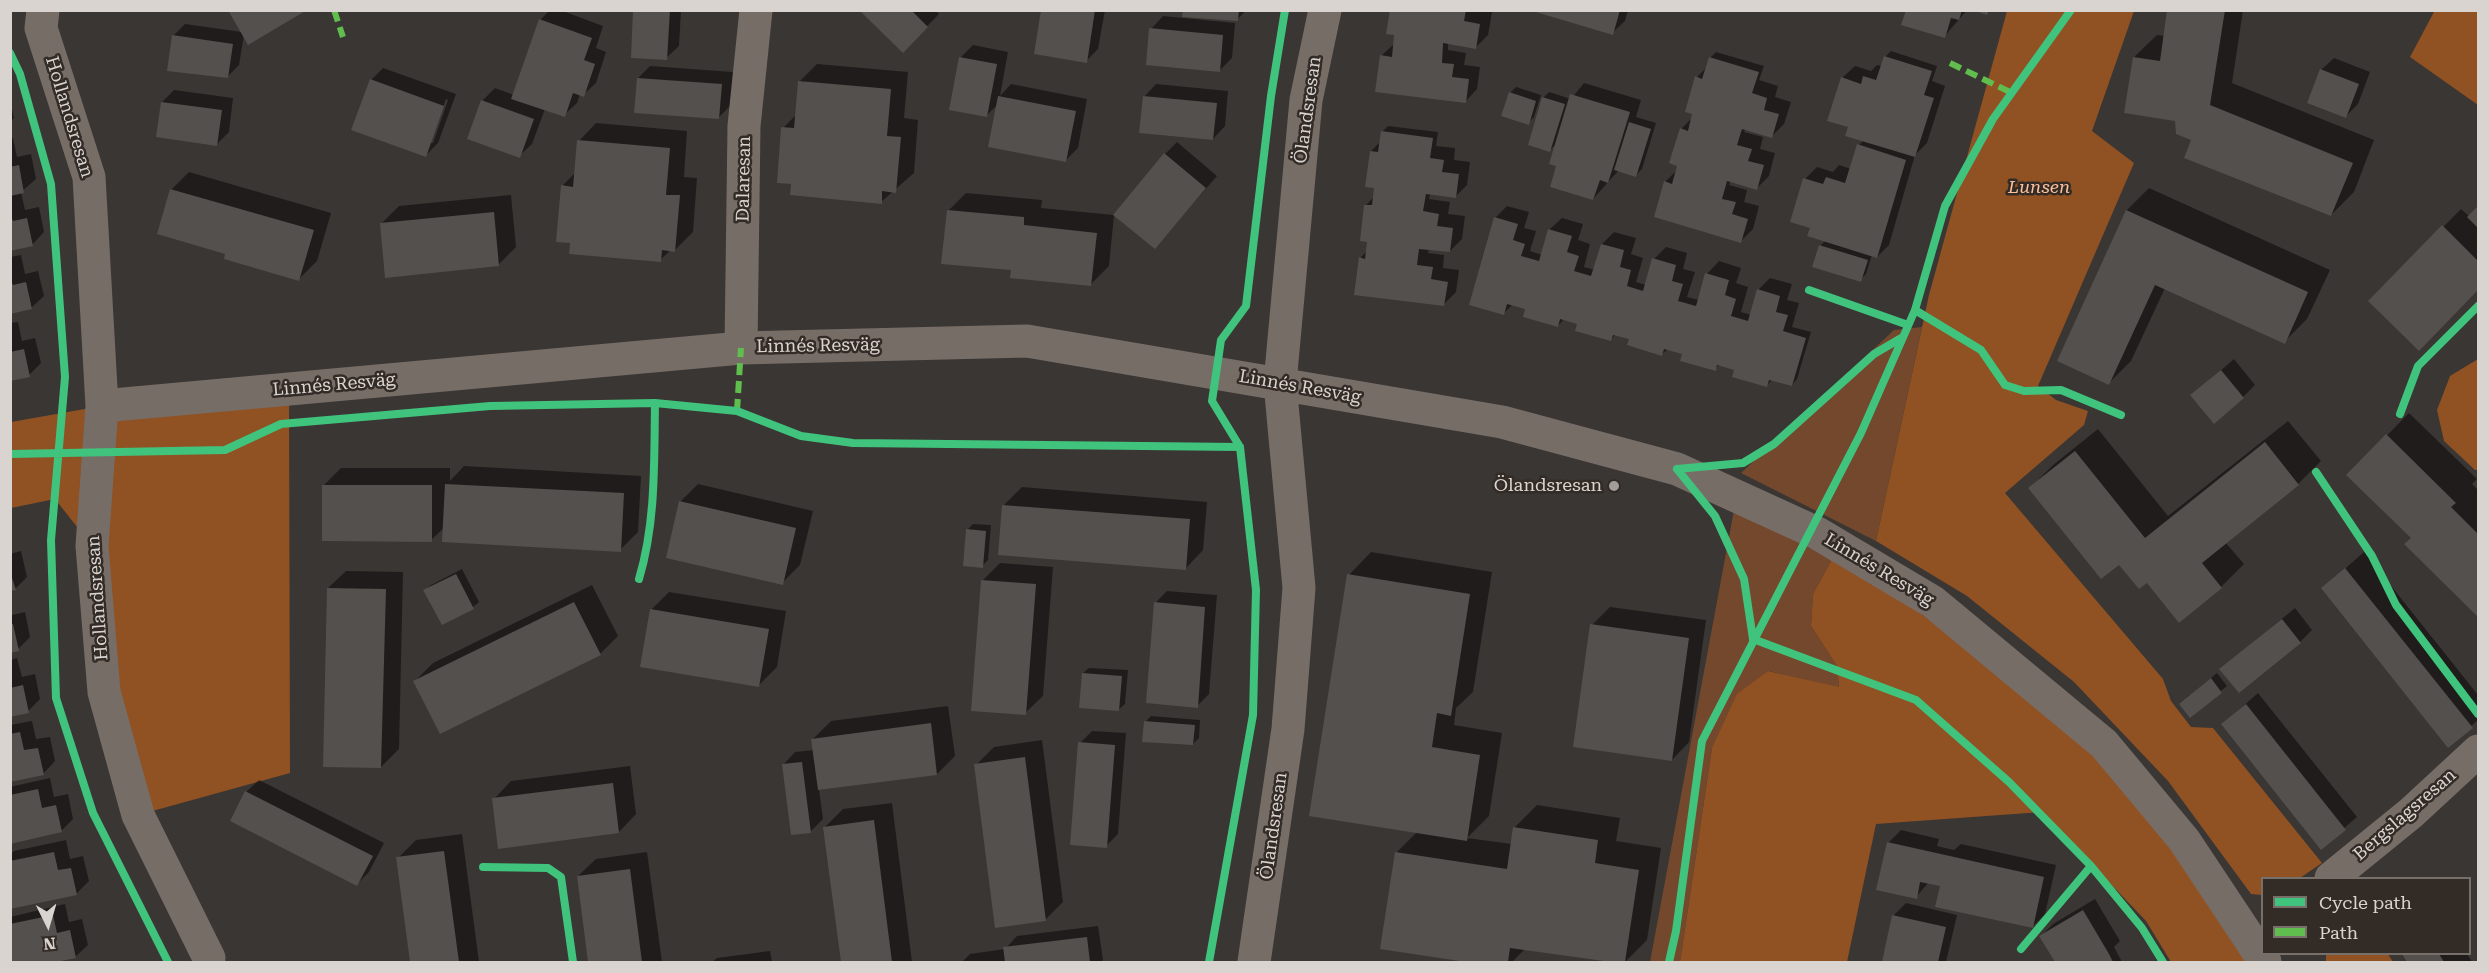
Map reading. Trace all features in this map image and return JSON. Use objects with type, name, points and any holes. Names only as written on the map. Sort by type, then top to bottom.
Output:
[{"type":"street","name":"Hollandsresan","points":[[43,10],[41,28],[89,177],[102,406],[92,546],[104,692],[138,815],[209,958]]},
{"type":"street","name":"Dalaresan","points":[[741,348],[744,126],[756,10]]},
{"type":"street","name":"Ölandsresan","points":[[1254,963],[1288,729],[1299,588],[1280,383],[1306,100],[1325,10]]},
{"type":"street","name":"Linnés Resväg","points":[[102,406],[741,348],[1026,341],[1502,422],[1677,469],[1817,533],[1933,602],[2104,744],[2184,840],[2260,947]]},
{"type":"street","name":"Bergslagsresan","points":[[2333,877],[2410,813],[2478,751]]},
{"type":"shaded area","points":[[1922,327],[1876,541],[1741,473],[1894,330]]},
{"type":"shaded area","points":[[1734,510],[1832,559],[1813,594],[1811,626],[1837,666],[1839,688],[1769,671],[1712,748],[1680,962],[1650,962]]},
{"type":"green space","points":[[2435,10],[2478,11],[2478,105],[2410,57]]},
{"type":"green space","name":"Lunsen","points":[[2007,11],[2134,11],[2092,131],[2134,163],[2038,386],[2056,400],[2088,411],[2084,425],[2005,493],[2163,679],[2171,701],[2191,727],[2213,728],[2322,863],[2301,877],[2261,877],[2261,895],[2251,894],[2168,781],[2074,682],[1967,596],[1876,541],[1929,295]]},
{"type":"green space","points":[[2478,359],[2478,470],[2475,470],[2444,441],[2437,410],[2450,376]]},
{"type":"green space","points":[[289,389],[290,773],[138,815],[92,546],[55,499],[11,508],[11,422],[102,406]]},
{"type":"green space","points":[[1832,559],[1896,596],[1983,658],[2061,724],[2129,791],[2253,962],[2171,962],[2146,921],[2042,812],[1876,824],[1847,962],[1680,962],[1712,748],[1737,694],[1768,671],[1839,687],[1837,666],[1811,626],[1813,594]]},
{"type":"green space","points":[[2326,955],[2389,955],[2393,962],[2326,962]]},
{"type":"building","points":[[228,10],[307,10],[248,45]]},
{"type":"building","points":[[633,10],[670,10],[667,60],[631,58]]},
{"type":"building","points":[[859,10],[911,10],[928,27],[903,53]]},
{"type":"building","points":[[1041,10],[1095,10],[1087,63],[1034,54]]},
{"type":"building","points":[[1183,10],[1239,10],[1238,21],[1182,17]]},
{"type":"building","points":[[1390,10],[1466,10],[1464,21],[1480,24],[1476,49],[1443,43],[1442,63],[1454,64],[1452,77],[1469,79],[1466,103],[1375,92],[1380,55],[1392,57],[1394,35],[1386,34]]},
{"type":"building","points":[[1529,10],[1620,10],[1613,35]]},
{"type":"building","points":[[1906,10],[1962,10],[1959,20],[1951,18],[1945,38],[1901,25]]},
{"type":"building","points":[[1973,10],[1989,10],[1987,15]]},
{"type":"building","points":[[2167,10],[2225,10],[2210,105],[2353,163],[2331,216],[2184,158],[2191,140],[2176,134],[2175,121],[2124,113],[2133,57],[2160,61]]},
{"type":"building","points":[[539,19],[592,38],[584,60],[595,64],[584,97],[573,93],[565,117],[511,99]]},
{"type":"building","points":[[1149,28],[1223,35],[1220,72],[1146,65]]},
{"type":"building","points":[[172,35],[233,44],[228,78],[167,71]]},
{"type":"building","points":[[1884,56],[1932,71],[1924,95],[1934,98],[1915,157],[1845,136],[1848,127],[1827,121],[1841,77],[1861,84],[1863,76],[1876,80]]},
{"type":"building","points":[[959,57],[997,64],[987,117],[949,110]]},
{"type":"building","points":[[1709,57],[1759,72],[1752,93],[1767,98],[1764,110],[1779,114],[1772,138],[1742,129],[1737,145],[1752,149],[1748,161],[1764,165],[1757,190],[1727,181],[1722,199],[1736,202],[1732,214],[1748,219],[1741,243],[1654,217],[1664,181],[1672,184],[1677,166],[1669,163],[1680,128],[1688,131],[1692,114],[1685,112],[1695,76],[1702,79]]},
{"type":"building","points":[[2320,69],[2359,84],[2346,118],[2307,103]]},
{"type":"building","points":[[637,78],[722,84],[719,119],[634,113]]},
{"type":"building","points":[[370,79],[444,106],[426,157],[351,130]]},
{"type":"building","points":[[798,81],[891,89],[887,136],[901,137],[896,193],[882,191],[882,204],[790,195],[791,184],[777,183],[781,127],[794,128]]},
{"type":"building","points":[[1509,92],[1536,101],[1529,125],[1501,116]]},
{"type":"building","points":[[1570,94],[1630,112],[1608,183],[1600,180],[1593,200],[1550,187],[1556,166],[1549,164]]},
{"type":"building","points":[[998,96],[1076,111],[1066,162],[988,147]]},
{"type":"building","points":[[1143,96],[1217,103],[1213,140],[1139,133]]},
{"type":"building","points":[[1542,97],[1565,104],[1550,152],[1528,145]]},
{"type":"building","points":[[481,100],[534,119],[520,158],[467,139]]},
{"type":"building","points":[[161,102],[222,110],[217,146],[156,137]]},
{"type":"building","points":[[1629,122],[1651,129],[1636,177],[1614,170]]},
{"type":"building","points":[[1381,131],[1433,138],[1430,158],[1444,160],[1442,172],[1459,174],[1456,198],[1426,194],[1423,211],[1439,214],[1437,226],[1453,228],[1450,252],[1419,249],[1417,265],[1433,267],[1431,279],[1448,282],[1444,306],[1354,295],[1359,257],[1365,259],[1367,242],[1360,241],[1364,205],[1372,205],[1374,188],[1365,187],[1370,151],[1378,152]]},
{"type":"building","points":[[577,140],[670,148],[666,195],[680,195],[675,252],[662,250],[661,262],[569,254],[570,243],[556,242],[561,185],[573,187]]},
{"type":"building","points":[[1857,144],[1906,160],[1877,258],[1807,236],[1810,228],[1790,222],[1803,178],[1823,184],[1826,177],[1845,183]]},
{"type":"building","points":[[1164,153],[1206,188],[1155,249],[1113,215]]},
{"type":"building","points":[[19,165],[24,193],[10,196],[10,167]]},
{"type":"building","points":[[170,189],[314,230],[299,281],[224,259],[225,254],[157,234]]},
{"type":"building","points":[[2478,206],[2478,228],[2467,217]]},
{"type":"building","points":[[947,210],[1024,217],[1024,225],[1097,233],[1091,286],[1010,278],[1011,270],[941,264]]},
{"type":"building","points":[[2126,210],[2308,292],[2285,344],[2155,285],[2109,385],[2057,361]]},
{"type":"building","points":[[494,212],[499,266],[385,278],[380,223]]},
{"type":"building","points":[[10,213],[13,221],[27,218],[33,246],[10,251]]},
{"type":"building","points":[[1494,217],[1518,224],[1513,240],[1525,244],[1521,256],[1539,261],[1548,229],[1572,236],[1567,252],[1579,256],[1574,271],[1591,276],[1601,244],[1624,250],[1620,267],[1631,270],[1627,286],[1643,291],[1652,258],[1676,265],[1672,281],[1683,284],[1678,301],[1696,306],[1705,273],[1729,280],[1725,295],[1736,299],[1731,316],[1748,321],[1757,289],[1780,296],[1776,312],[1788,315],[1783,331],[1806,338],[1792,386],[1769,380],[1767,387],[1732,377],[1734,370],[1717,365],[1716,371],[1680,361],[1682,354],[1664,349],[1662,356],[1627,345],[1629,339],[1613,335],[1611,341],[1575,331],[1577,324],[1560,319],[1558,327],[1523,317],[1525,309],[1507,304],[1504,315],[1469,305]]},
{"type":"building","points":[[2442,225],[2478,261],[2478,290],[2419,351],[2368,301]]},
{"type":"building","points":[[1819,245],[1868,260],[1861,282],[1812,267]]},
{"type":"building","points":[[10,279],[13,285],[26,282],[32,309],[10,314]]},
{"type":"building","points":[[24,349],[30,377],[10,381],[10,352]]},
{"type":"building","points":[[2221,370],[2244,398],[2214,424],[2190,395]]},
{"type":"building","points":[[2386,434],[2456,503],[2451,507],[2478,534],[2478,617],[2404,544],[2411,538],[2346,475]]},
{"type":"building","points":[[2265,442],[2299,485],[2202,563],[2222,588],[2179,623],[2147,583],[2139,589],[2119,565],[2101,579],[2028,488],[2075,451],[2145,538]]},
{"type":"building","points":[[445,484],[624,493],[621,552],[442,542]]},
{"type":"building","points":[[322,485],[432,485],[432,542],[322,541]]},
{"type":"building","points":[[679,501],[796,528],[783,585],[666,558]]},
{"type":"building","points":[[1002,505],[1190,519],[1186,570],[998,555]]},
{"type":"building","points":[[966,529],[986,531],[983,568],[963,566]]},
{"type":"building","points":[[2345,568],[2473,728],[2448,748],[2321,588]]},
{"type":"building","points":[[10,572],[16,590],[10,591]]},
{"type":"building","points":[[456,574],[474,609],[442,625],[423,590]]},
{"type":"building","points":[[1347,574],[1470,594],[1451,716],[1437,713],[1432,747],[1480,755],[1467,841],[1309,816]]},
{"type":"building","points":[[981,580],[1036,584],[1026,715],[971,711]]},
{"type":"building","points":[[327,588],[386,589],[381,768],[323,767]]},
{"type":"building","points":[[574,602],[601,655],[440,734],[413,681]]},
{"type":"building","points":[[1154,602],[1205,607],[1198,708],[1146,703]]},
{"type":"building","points":[[650,609],[769,629],[759,687],[640,667]]},
{"type":"building","points":[[2282,619],[2301,643],[2239,693],[2219,669]]},
{"type":"building","points":[[10,624],[13,624],[19,651],[10,653]]},
{"type":"building","points":[[1590,624],[1689,638],[1672,761],[1573,747]]},
{"type":"building","points":[[1082,673],[1122,676],[1119,711],[1079,708]]},
{"type":"building","points":[[2211,678],[2222,693],[2190,718],[2179,704]]},
{"type":"building","points":[[23,685],[29,713],[10,717],[10,688]]},
{"type":"building","points":[[2246,704],[2346,830],[2321,850],[2221,724]]},
{"type":"building","points":[[1144,721],[1195,725],[1193,745],[1142,742]]},
{"type":"building","points":[[931,723],[937,775],[818,790],[811,739]]},
{"type":"building","points":[[20,732],[24,750],[38,748],[44,775],[10,782],[10,734]]},
{"type":"building","points":[[1078,742],[1115,745],[1107,848],[1070,845]]},
{"type":"building","points":[[1025,757],[1046,921],[995,928],[974,764]]},
{"type":"building","points":[[802,762],[811,833],[791,835],[782,764]]},
{"type":"building","points":[[613,783],[619,833],[498,849],[492,798]]},
{"type":"building","points":[[38,789],[42,808],[56,805],[62,832],[10,844],[10,795]]},
{"type":"building","points":[[245,791],[373,856],[357,886],[230,821]]},
{"type":"building","points":[[874,820],[892,962],[841,962],[823,827]]},
{"type":"building","points":[[1513,827],[1598,840],[1595,863],[1639,870],[1625,962],[1510,948],[1508,962],[1466,962],[1380,949],[1395,852],[1507,869]]},
{"type":"building","points":[[1887,842],[2044,877],[2033,928],[1935,907],[1940,886],[1920,882],[1917,899],[1876,890]]},
{"type":"building","points":[[444,851],[459,962],[410,962],[396,857]]},
{"type":"building","points":[[54,852],[58,870],[71,868],[77,895],[10,909],[10,861]]},
{"type":"building","points":[[630,869],[642,962],[588,962],[577,876]]},
{"type":"building","points":[[2083,910],[2113,962],[2055,962],[2039,936]]},
{"type":"building","points":[[53,915],[57,933],[70,930],[76,958],[56,962],[10,962],[10,924]]},
{"type":"building","points":[[1892,915],[1946,927],[1938,962],[1882,962]]},
{"type":"building","points":[[1087,937],[1090,962],[1005,962],[1003,947]]},
{"type":"building","points":[[2403,955],[2440,955],[2444,962],[2407,962]]},
{"type":"marked path","points":[[334,10],[343,37]]},
{"type":"marked path","points":[[1950,63],[2012,93]]},
{"type":"marked path","points":[[737,411],[741,348]]},
{"type":"cycle path","points":[[1209,962],[1253,715],[1256,590],[1240,447],[1212,401],[1221,340],[1246,306],[1271,96],[1285,10]]},
{"type":"cycle path","points":[[1669,962],[1676,931],[1702,741],[1861,433],[1915,310],[1945,206],[1993,119],[2071,10]]},
{"type":"cycle path","points":[[10,53],[20,74],[51,184],[65,377],[51,540],[56,698],[93,813],[168,962]]},
{"type":"cycle path","points":[[1809,290],[1908,325]]},
{"type":"cycle path","points":[[2400,414],[2418,366],[2478,306]]},
{"type":"cycle path","points":[[1915,310],[1981,350],[2005,385],[2024,391],[2061,390],[2121,415]]},
{"type":"cycle path","points":[[1677,469],[1743,463],[1774,444],[1874,354],[1903,337]]},
{"type":"cycle path","points":[[10,454],[225,450],[281,424],[490,406],[655,403],[737,411],[801,436],[853,443],[1240,447]]},
{"type":"cycle path","points":[[639,579],[649,536],[654,470],[655,403]]},
{"type":"cycle path","points":[[1677,469],[1715,516],[1744,579],[1753,639]]},
{"type":"cycle path","points":[[2316,472],[2372,556],[2396,605],[2478,714]]},
{"type":"cycle path","points":[[1753,639],[1916,700],[2009,782],[2091,866],[2142,928],[2163,962]]},
{"type":"cycle path","points":[[2021,949],[2091,866]]},
{"type":"cycle path","points":[[483,867],[548,868],[561,877],[573,962]]},
{"type":"place","name":"Ölandsresan","points":[[1614,486]]}]
